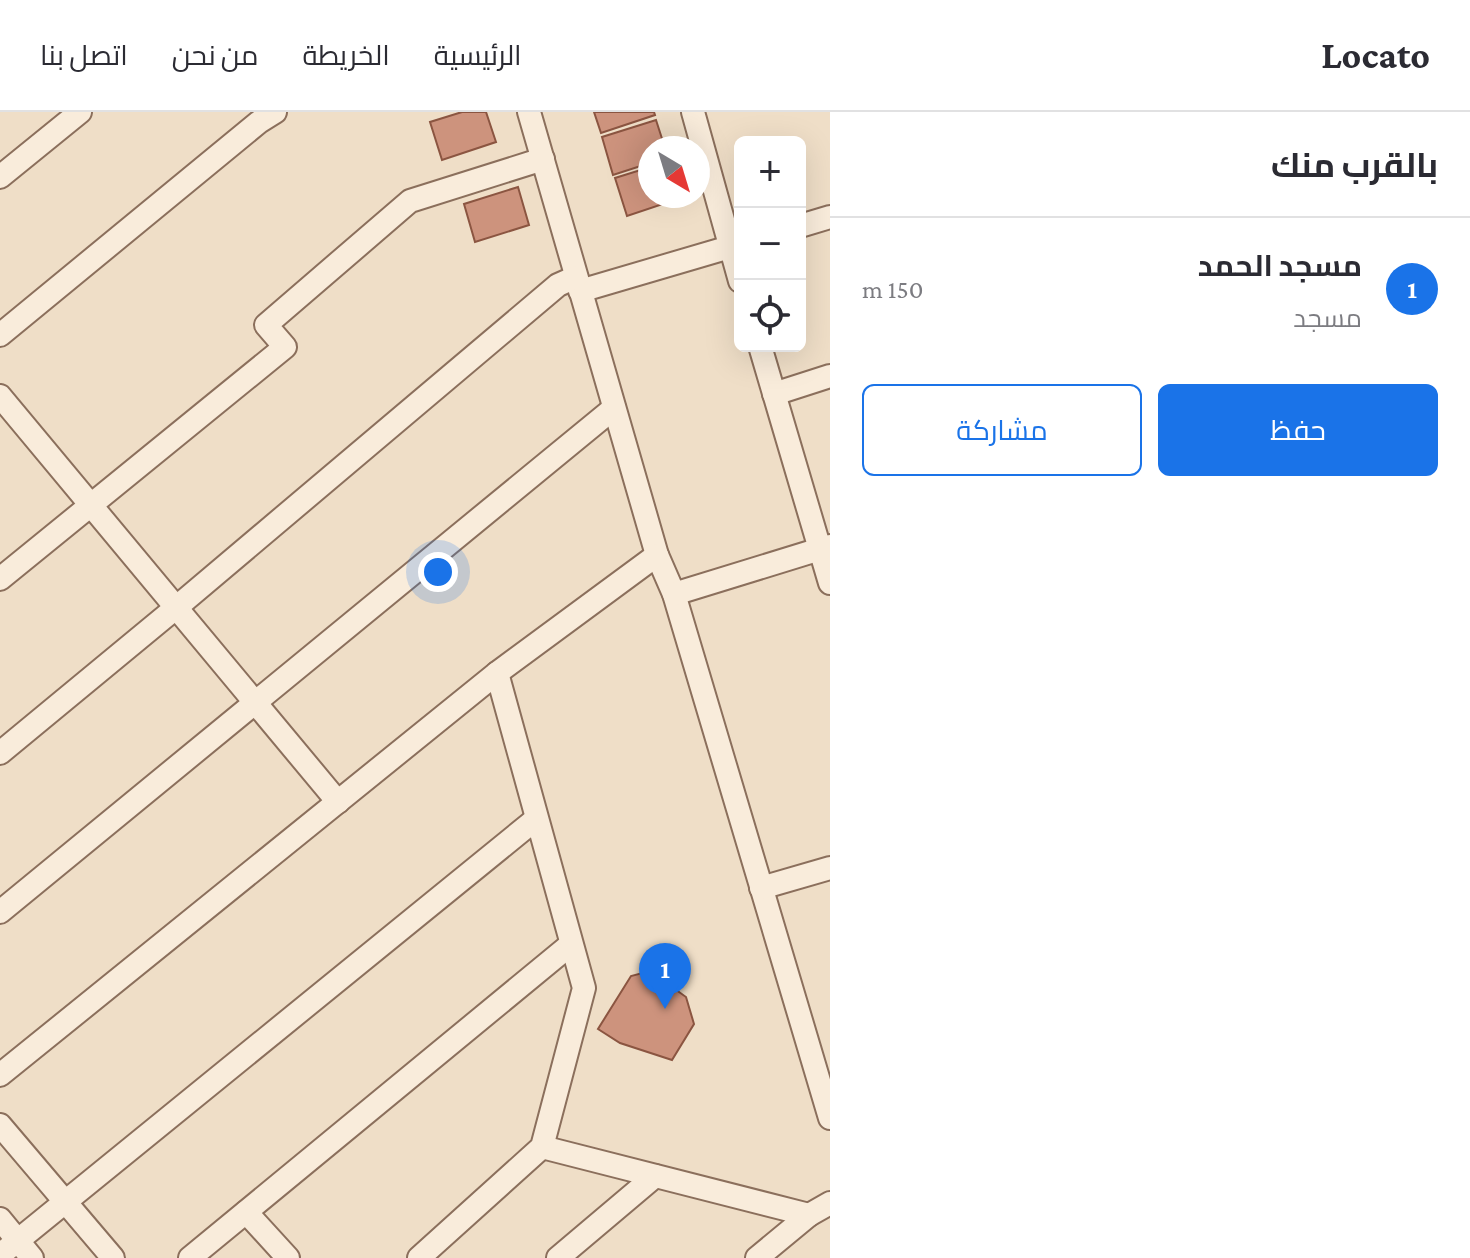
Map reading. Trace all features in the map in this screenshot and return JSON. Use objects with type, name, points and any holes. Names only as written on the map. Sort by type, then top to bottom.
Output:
[{"type":"street","points":[[0,177],[80,112]]},
{"type":"street","points":[[0,335],[275,112]]},
{"type":"street","points":[[529,112],[657,555],[674,594],[830,1118]]},
{"type":"street","points":[[700,114],[734,241]]},
{"type":"street","points":[[0,579],[285,347],[266,325],[410,201],[543,159]]},
{"type":"street","points":[[806,224],[830,217]]},
{"type":"street","points":[[0,753],[558,285],[578,284],[734,245]]},
{"type":"street","points":[[762,352],[825,547],[830,583]]},
{"type":"street","points":[[774,394],[830,376]]},
{"type":"street","points":[[0,396],[178,606],[338,802]]},
{"type":"street","points":[[0,912],[614,408]]},
{"type":"street","points":[[674,594],[825,547]]},
{"type":"street","points":[[0,1075],[497,673],[657,555]]},
{"type":"street","points":[[419,1258],[542,1147],[584,988],[497,673]]},
{"type":"street","points":[[0,1219],[16,1251],[65,1202],[536,819]]},
{"type":"street","points":[[761,888],[830,868]]},
{"type":"street","points":[[190,1258],[570,945]]},
{"type":"street","points":[[0,1125],[113,1258]]},
{"type":"street","points":[[542,1147],[809,1215]]},
{"type":"street","points":[[558,1258],[655,1176]]},
{"type":"street","points":[[757,1258],[809,1215],[830,1203]]},
{"type":"street","points":[[246,1212],[288,1258]]},
{"type":"building","points":[[462,112],[486,112],[496,142],[442,160],[430,122]]},
{"type":"building","points":[[594,112],[654,112],[655,115],[601,133]]},
{"type":"building","points":[[656,120],[661,136],[638,136],[638,167],[613,175],[602,137]]},
{"type":"building","points":[[638,171],[638,208],[651,208],[627,216],[615,178]]},
{"type":"building","points":[[518,187],[529,225],[475,242],[464,204]]},
{"type":"building","points":[[650,971],[686,997],[694,1024],[672,1060],[620,1043],[598,1029],[631,976]]},
{"type":"place","name":"مسجد الحمد","points":[[665,1009]]}]
